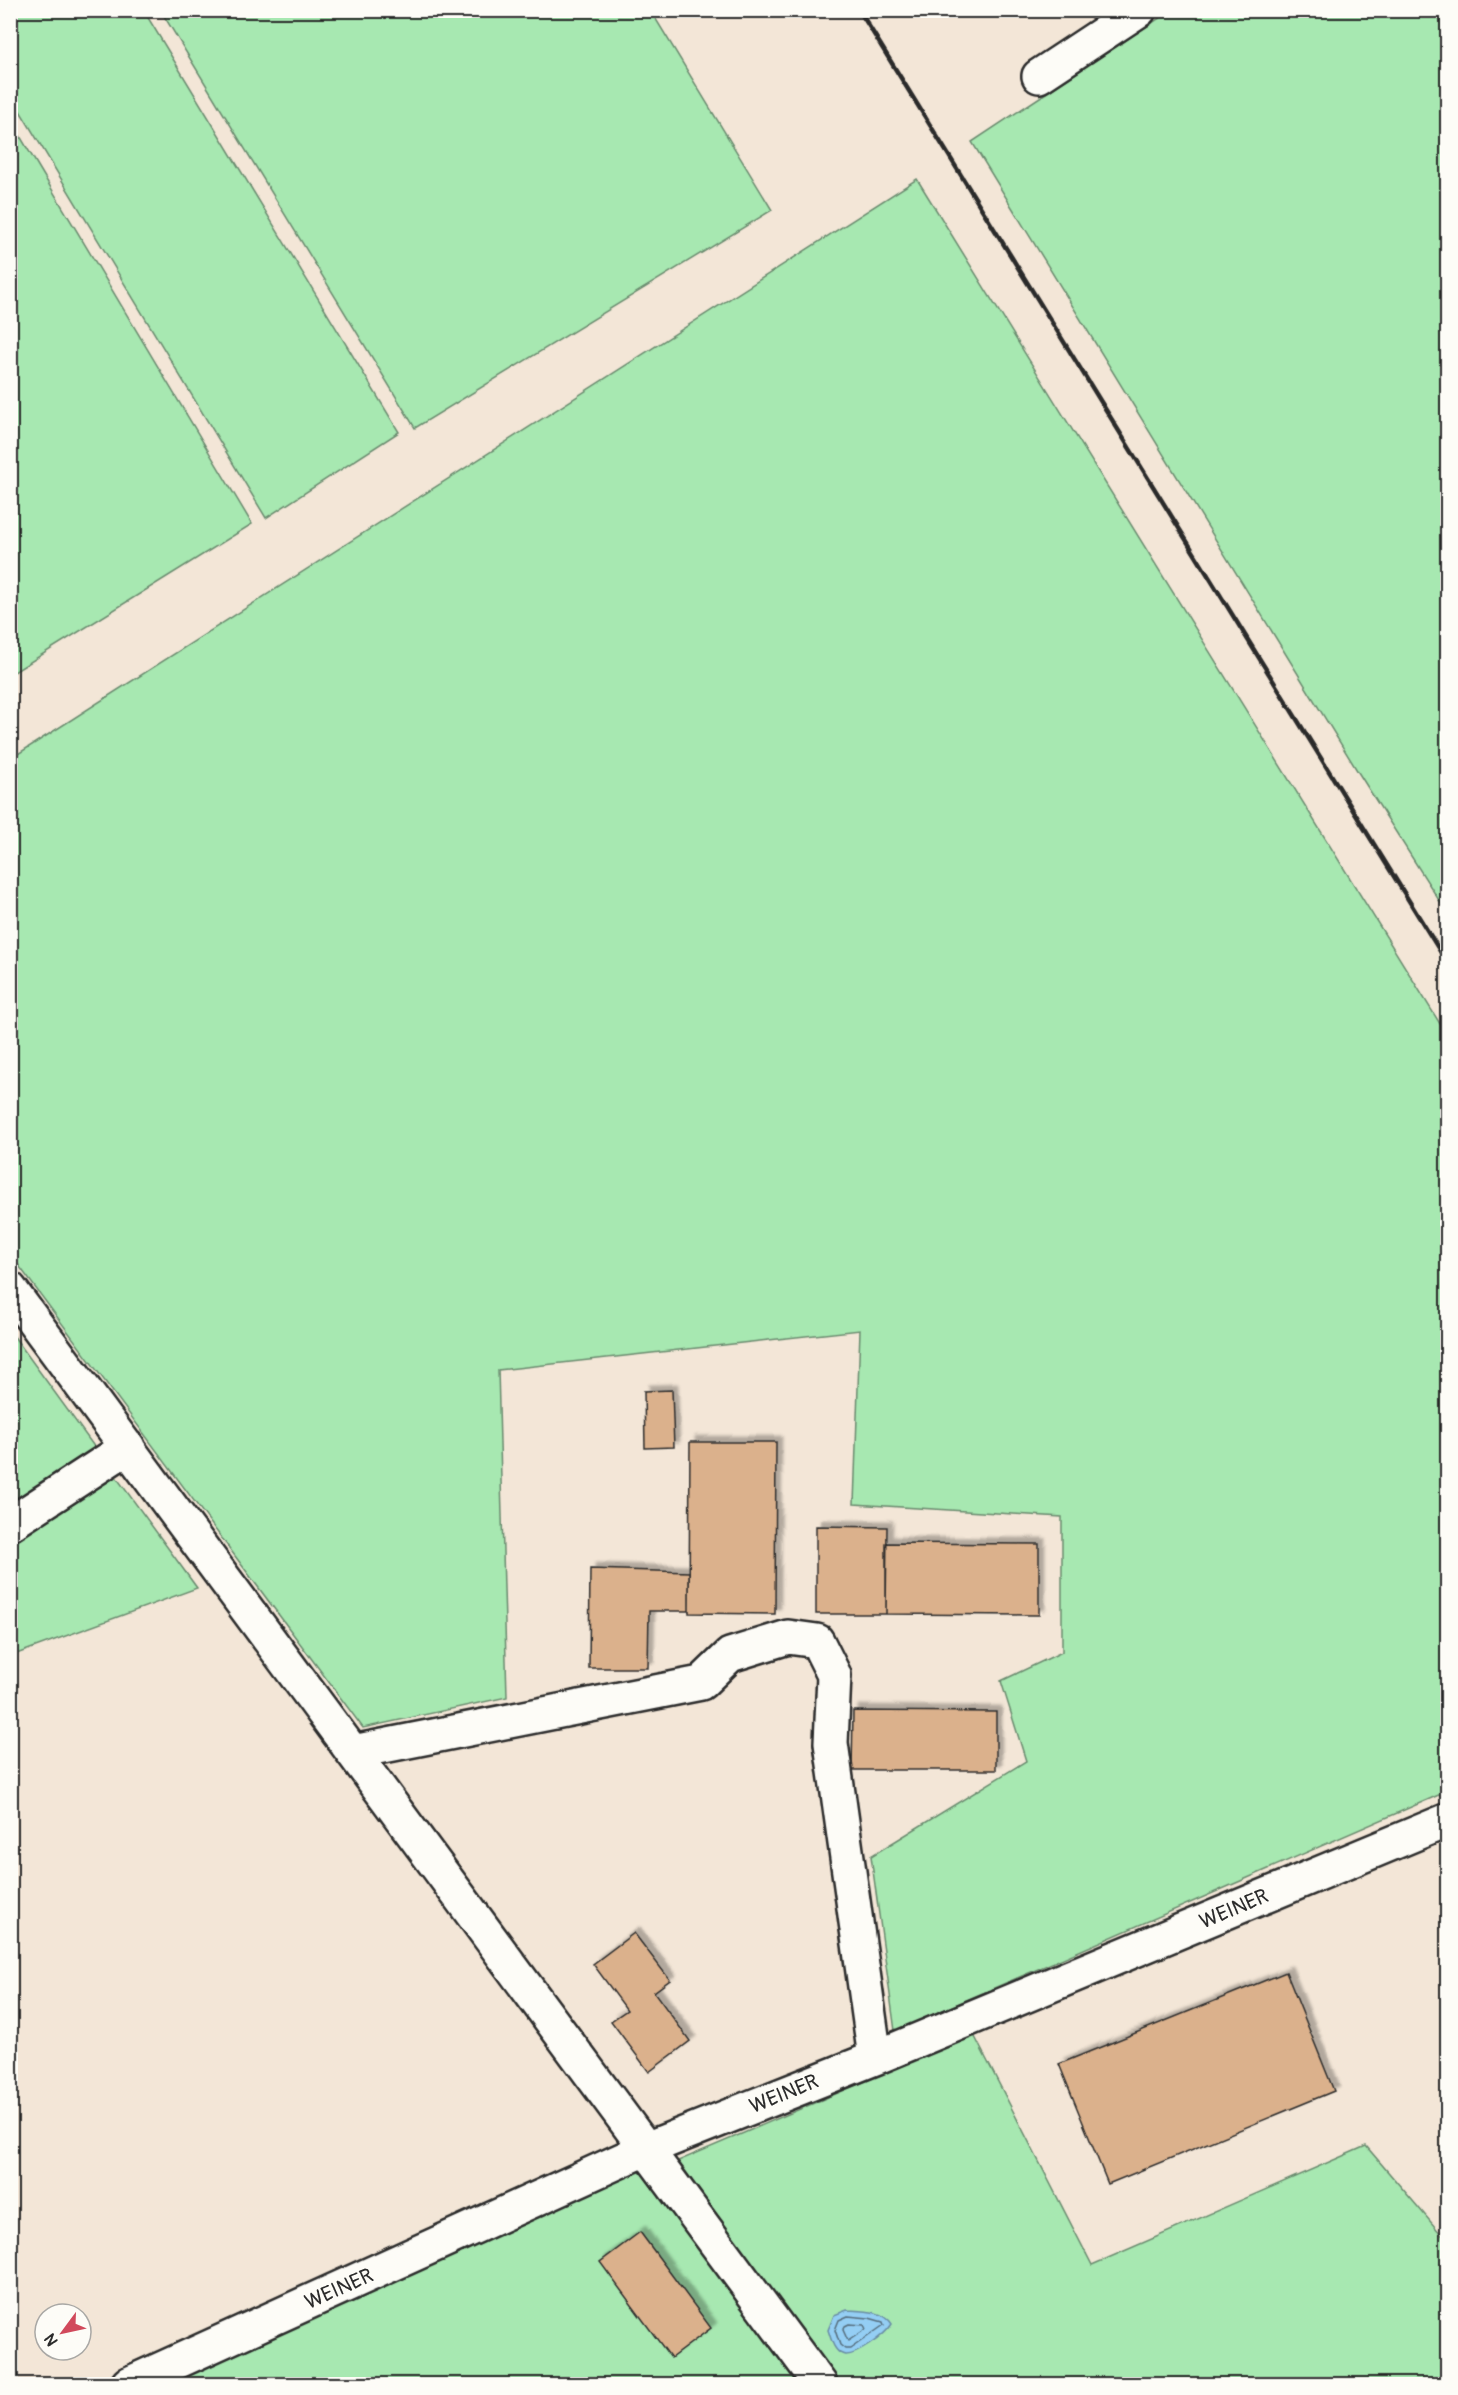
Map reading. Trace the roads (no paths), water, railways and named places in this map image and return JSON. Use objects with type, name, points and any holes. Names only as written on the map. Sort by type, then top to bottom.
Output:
[{"type":"street","points":[[1039,76],[1139,10]]},
{"type":"street","points":[[10,1289],[820,2385]]},
{"type":"street","points":[[10,1524],[128,1447]]},
{"type":"street","points":[[353,1752],[701,1683],[730,1655],[788,1636],[817,1641],[834,1675],[831,1743],[875,2058]]},
{"type":"street","name":"WEINER","points":[[128,2385],[646,2149],[875,2058],[1448,1820]]},
{"type":"water","points":[[847,2310],[878,2314],[892,2324],[861,2350],[847,2355],[842,2354],[834,2347],[828,2330],[834,2315]]},
{"type":"railway","points":[[859,10],[1448,964]]}]
